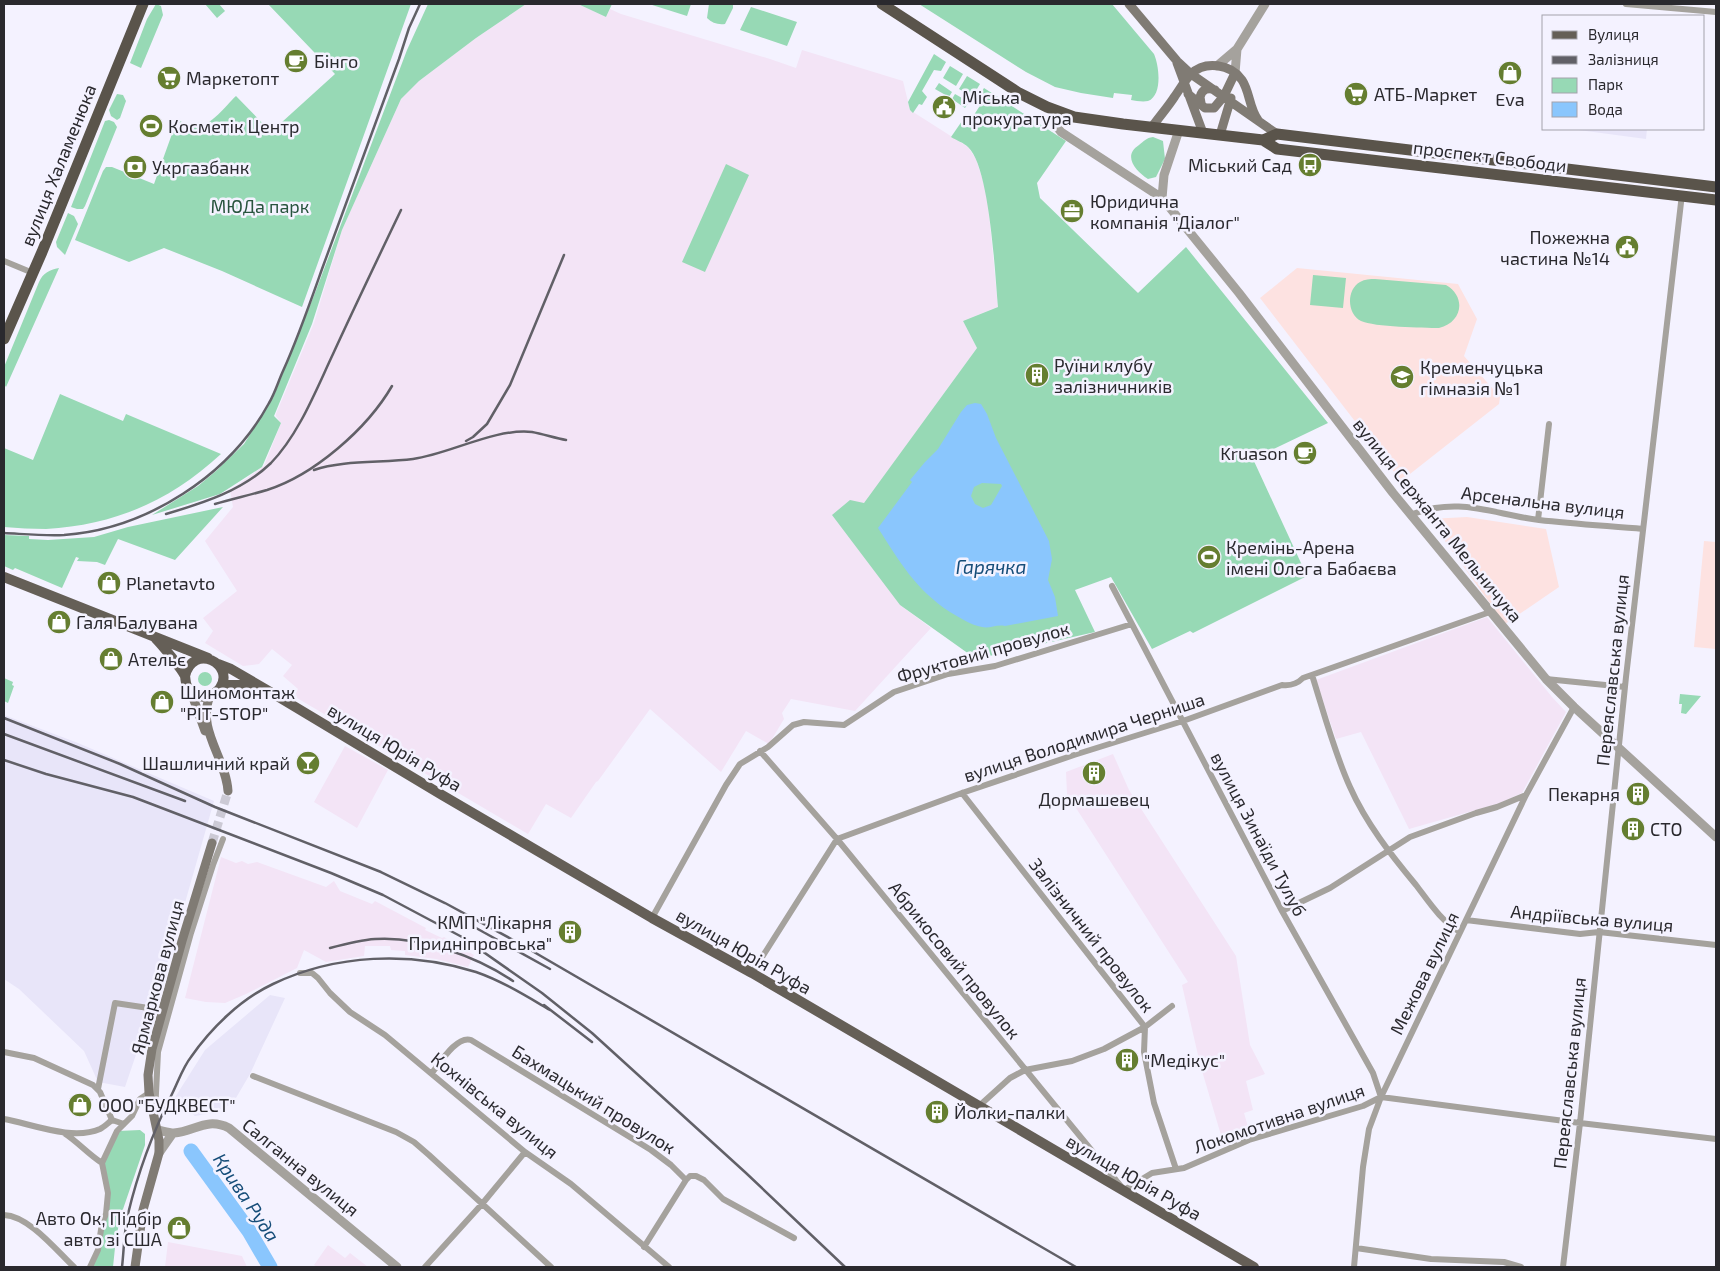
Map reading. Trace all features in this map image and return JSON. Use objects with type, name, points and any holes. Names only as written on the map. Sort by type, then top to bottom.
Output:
[{"type":"highway","name":"вулиця Халаменюка","points":[[4,340],[143,4]]},
{"type":"highway","name":"проспект Свободи","points":[[882,4],[1019,93],[1047,108],[1074,117],[1263,140],[1277,149],[1716,200]]},
{"type":"highway","name":"проспект Свободи","points":[[1263,140],[1277,134],[1716,187]]},
{"type":"main road","points":[[1129,4],[1177,61],[1191,74],[1222,98],[1277,134]]},
{"type":"main road","points":[[1177,61],[1203,133]]},
{"type":"main road","points":[[1152,127],[1191,74],[1201,68],[1217,66],[1226,67],[1242,80],[1256,117],[1263,125]]},
{"type":"main road","points":[[1188,94],[1203,107],[1214,108],[1222,98],[1235,73]]},
{"type":"main road","points":[[1201,104],[1200,97],[1203,91],[1210,88],[1222,98]]},
{"type":"main road","points":[[1220,135],[1222,98]]},
{"type":"main road","points":[[4,577],[208,658],[218,664],[223,674],[222,685],[219,690],[210,696],[207,702],[206,716],[211,739],[224,769],[228,791]]},
{"type":"main road","points":[[153,636],[185,676]]},
{"type":"main road","points":[[208,658],[195,660],[186,669],[185,676],[186,685],[191,692],[202,726],[211,739]]},
{"type":"main road","name":"вулиця Юрія Руфа","points":[[218,664],[231,669],[283,699],[652,918],[752,974],[1254,1267]]},
{"type":"main road","points":[[222,685],[240,685],[283,699]]},
{"type":"main road","points":[[191,692],[200,696],[210,696]]},
{"type":"main road","name":"Ярмаркова вулиця","points":[[134,1267],[144,1210],[159,1153],[160,1140],[149,1093],[150,1060],[154,1037],[212,843]]},
{"type":"street","points":[[1217,66],[1237,49],[1265,4]]},
{"type":"street","points":[[1626,4],[1712,9]]},
{"type":"street","points":[[1235,73],[1237,49]]},
{"type":"street","name":"вулиця Сержанта Мельничука","points":[[1062,112],[1057,127],[1061,132],[1162,198],[1239,293],[1410,515],[1546,679],[1716,837]]},
{"type":"street","points":[[1162,198],[1164,175],[1179,130]]},
{"type":"street","name":"Переяславська вулиця","points":[[1563,1267],[1580,1123],[1625,687],[1684,183]]},
{"type":"street","points":[[4,261],[33,273]]},
{"type":"street","points":[[1538,520],[1549,424]]},
{"type":"street","name":"Арсенальна вулиця","points":[[1410,515],[1426,509],[1465,506],[1538,520],[1643,530]]},
{"type":"street","name":"вулиця Зинаїди Тулуб","points":[[1112,586],[1282,911],[1373,1072],[1382,1097]]},
{"type":"street","name":"вулиця Володимира Черниша","points":[[837,839],[962,793],[1074,755],[1183,721],[1282,685],[1293,685],[1303,678],[1490,612]]},
{"type":"street","name":"Фруктовий провулок","points":[[652,918],[726,785],[740,764],[793,725],[804,722],[844,725],[894,692],[948,674],[995,666],[1132,624]]},
{"type":"street","points":[[1312,675],[1350,788],[1369,822],[1388,851],[1440,916],[1450,926],[1460,932]]},
{"type":"street","points":[[1546,679],[1625,687]]},
{"type":"street","name":"Межова вулиця","points":[[1354,1267],[1363,1167],[1370,1129],[1382,1097],[1526,795],[1574,707]]},
{"type":"street","name":"Абрикосовий провулок","points":[[760,751],[837,839],[1124,1190]]},
{"type":"street","name":"Залізничний провулок","points":[[962,793],[1145,1027],[1144,1052],[1154,1104],[1176,1169]]},
{"type":"street","points":[[1282,911],[1330,888],[1410,837],[1526,795]]},
{"type":"street","points":[[154,1120],[158,1052],[191,933],[223,839]]},
{"type":"street","points":[[752,974],[837,839]]},
{"type":"street","name":"Андріївська вулиця","points":[[1466,920],[1580,934],[1599,932],[1716,945]]},
{"type":"street","name":"Кохнівська вулиця","points":[[300,973],[312,973],[350,1012],[385,1035],[525,1152],[571,1184],[669,1267]]},
{"type":"street","points":[[98,1089],[115,1003],[162,1010]]},
{"type":"street","points":[[979,1106],[1010,1078],[1025,1070],[1072,1061],[1104,1048],[1145,1027],[1172,1006]]},
{"type":"street","name":"Бахмацький провулок","points":[[432,1073],[460,1040],[468,1038],[651,1150],[671,1165],[686,1180]]},
{"type":"street","points":[[4,1052],[34,1058],[93,1084],[98,1089],[112,1120],[124,1124]]},
{"type":"street","points":[[253,1076],[396,1132],[414,1142],[551,1267]]},
{"type":"street","points":[[90,1267],[98,1250],[102,1223],[106,1214],[108,1192],[102,1163],[117,1131],[132,1116],[140,1099],[149,1093]]},
{"type":"street","name":"Локомотивна вулиця","points":[[1124,1190],[1152,1173],[1184,1168],[1249,1140],[1363,1106],[1382,1097],[1716,1139]]},
{"type":"street","points":[[4,1118],[64,1133],[91,1132],[101,1129],[112,1120]]},
{"type":"street","name":"Салганна вулиця","points":[[158,1130],[173,1133],[208,1124],[221,1124],[229,1128],[397,1267]]},
{"type":"street","points":[[64,1133],[102,1163]]},
{"type":"street","points":[[159,1153],[173,1133]]},
{"type":"street","points":[[425,1267],[482,1204],[525,1152]]},
{"type":"street","points":[[644,1247],[690,1176],[696,1176],[704,1180],[723,1199],[794,1238]]},
{"type":"street","points":[[4,1214],[14,1215],[32,1227],[74,1267]]},
{"type":"street","points":[[1356,1248],[1432,1258],[1504,1262],[1510,1266],[1521,1267]]},
{"type":"shaded area","points":[[526,4],[578,4],[606,17],[610,9],[796,68],[802,50],[903,81],[910,110],[968,147],[976,159],[987,193],[998,307],[963,321],[977,348],[864,504],[900,605],[931,628],[855,711],[791,699],[782,713],[784,719],[769,744],[746,731],[721,772],[650,709],[571,818],[546,804],[528,834],[297,698],[296,693],[298,689],[283,676],[292,665],[272,649],[259,664],[243,666],[205,643],[213,631],[203,618],[237,591],[205,541],[233,507],[230,490],[264,466],[281,423],[276,414],[314,323],[342,230],[401,99],[419,81],[476,38]]},
{"type":"shaded area","points":[[1578,130],[1647,130],[1646,139]]},
{"type":"shaded area","name":"Кременчуцька гімназія №1","points":[[1297,268],[1458,284],[1477,319],[1464,356],[1500,397],[1499,404],[1401,481],[1260,298]]},
{"type":"shaded area","points":[[1467,517],[1546,529],[1559,587],[1505,624],[1429,519]]},
{"type":"shaded area","points":[[1704,541],[1716,542],[1716,649],[1694,647]]},
{"type":"shaded area","points":[[1487,617],[1566,712],[1522,793],[1497,804],[1409,829],[1361,732],[1336,739],[1316,680]]},
{"type":"shaded area","points":[[4,715],[78,743],[214,801],[171,952],[125,1087],[98,1082],[84,1051],[19,989],[4,979]]},
{"type":"shaded area","points":[[345,746],[388,770],[357,828],[314,802]]},
{"type":"shaded area","name":"Дормашевец","points":[[1113,754],[1129,790],[1236,956],[1250,1045],[1265,1074],[1246,1081],[1253,1110],[1244,1113],[1250,1134],[1223,1142],[1200,1064],[1182,985],[1188,982],[1067,794],[1066,772]]},
{"type":"shaded area","points":[[221,857],[236,863],[242,861],[248,864],[257,862],[326,887],[334,881],[340,891],[372,904],[375,901],[426,928],[425,930],[442,938],[444,937],[474,955],[468,967],[436,959],[405,955],[405,951],[391,950],[390,946],[365,946],[364,956],[326,962],[304,950],[297,968],[225,1003],[185,998]]},
{"type":"shaded area","points":[[270,995],[285,998],[250,1074],[233,1103],[213,1113],[195,1116],[174,1099],[205,1050]]},
{"type":"shaded area","points":[[168,1242],[242,1256],[247,1267],[165,1267]]},
{"type":"shaded area","points":[[328,1245],[345,1258],[350,1253],[368,1267],[317,1267],[314,1265]]},
{"type":"green space","points":[[156,4],[161,6],[163,15],[141,68],[130,63],[147,19]]},
{"type":"green space","points":[[205,4],[219,4],[225,11],[217,18]]},
{"type":"green space","name":"МЮДа парк","points":[[268,4],[411,4],[302,307],[222,271],[164,248],[129,262],[75,240],[106,167],[112,167],[154,184],[177,120],[192,126],[204,124],[216,116],[236,96],[271,132],[335,74]]},
{"type":"green space","points":[[428,4],[526,4],[476,38],[419,81],[401,99],[342,230],[312,324],[274,416],[281,423],[262,467],[220,494],[152,515],[198,486],[244,444],[273,398],[407,50]]},
{"type":"green space","points":[[578,4],[612,4],[606,17]]},
{"type":"green space","points":[[649,4],[691,4],[687,16]]},
{"type":"green space","points":[[709,4],[733,4],[725,24],[715,23],[707,18]]},
{"type":"green space","points":[[919,4],[1112,4],[1154,54],[1158,72],[1156,93],[1148,101],[1142,101],[1131,100],[1132,95],[1114,93],[1113,98],[1055,87],[1026,72]]},
{"type":"green space","points":[[751,7],[797,22],[787,46],[740,30]]},
{"type":"green space","points":[[934,54],[946,62],[941,71],[934,70],[922,91],[927,97],[922,105],[919,104],[913,113],[908,102]]},
{"type":"green space","points":[[950,66],[963,74],[956,86],[943,78]]},
{"type":"green space","points":[[967,76],[980,84],[972,97],[959,89]]},
{"type":"green space","points":[[939,83],[952,92],[949,97],[935,89]]},
{"type":"green space","points":[[984,88],[1066,141],[1037,183],[1040,198],[1138,293],[1186,247],[1328,423],[1253,459],[1307,576],[1193,633],[1190,631],[1152,649],[1111,577],[1075,590],[1095,632],[976,659],[900,605],[832,515],[850,500],[864,503],[977,348],[963,321],[998,307],[990,222],[982,176],[975,158],[968,147],[951,137],[962,121],[970,121],[983,101],[979,96]]},
{"type":"green space","points":[[117,94],[123,95],[126,101],[120,118],[117,120],[111,116],[109,110]]},
{"type":"green space","points":[[955,94],[969,102],[965,108],[952,99]]},
{"type":"green space","points":[[105,121],[114,122],[117,127],[85,206],[83,209],[71,207]]},
{"type":"green space","points":[[1153,137],[1163,141],[1165,159],[1156,177],[1148,179],[1135,168],[1131,158],[1134,149]]},
{"type":"green space","points":[[726,164],[749,175],[705,272],[682,262]]},
{"type":"green space","points":[[68,213],[74,216],[78,224],[65,255],[57,247],[56,242]]},
{"type":"green space","points":[[59,268],[6,387],[4,384],[4,367],[39,282],[47,272]]},
{"type":"green space","points":[[1313,275],[1346,278],[1343,308],[1310,305]]},
{"type":"green space","points":[[1375,279],[1446,285],[1457,296],[1459,309],[1457,315],[1453,321],[1439,328],[1387,326],[1361,321],[1356,318],[1351,308],[1350,296],[1352,290],[1362,281]]},
{"type":"green space","points":[[60,394],[123,421],[126,414],[221,454],[182,485],[140,508],[118,516],[71,527],[30,529],[4,527],[4,448],[33,460]]},
{"type":"green space","points":[[223,507],[175,560],[118,539],[105,565],[97,562],[77,561],[79,558],[76,557],[62,588],[15,568],[13,570],[4,566],[4,535],[29,536],[29,539],[48,540],[94,537],[128,527]]},
{"type":"green space","points":[[202,672],[208,672],[212,679],[208,686],[202,686],[198,682],[198,676]]},
{"type":"green space","points":[[4,678],[13,682],[12,685],[14,686],[8,703],[4,701]]},
{"type":"green space","points":[[1680,694],[1701,696],[1686,714],[1681,713],[1682,704],[1679,704]]},
{"type":"green space","points":[[140,1130],[145,1134],[145,1145],[121,1215],[113,1267],[92,1267],[107,1213],[104,1162],[118,1131]]},
{"type":"water","name":"Гарячка","points":[[981,404],[996,438],[1049,541],[1052,559],[1048,580],[1055,597],[1058,616],[1005,626],[987,627],[978,626],[966,621],[950,612],[927,594],[909,574],[878,528],[912,482],[910,480],[938,449],[967,405]],"holes":[[[982,483],[1001,484],[1002,486],[991,505],[983,508],[975,504],[971,496],[974,487]]]},
{"type":"waterway","name":"Крива Руда","points":[[191,1151],[249,1231],[270,1267]]},
{"type":"tunnel","points":[[212,843],[228,791]]},
{"type":"railway","points":[[4,533],[64,535],[95,531],[126,522],[155,510],[183,494],[209,475],[232,453],[252,429],[273,395],[299,333],[409,28],[420,4]]},
{"type":"railway","points":[[166,514],[235,489],[260,473],[281,451],[306,411],[401,210]]},
{"type":"railway","points":[[466,441],[487,424],[510,385],[564,255]]},
{"type":"railway","points":[[215,504],[267,490],[285,483],[321,462],[354,434],[369,418],[392,386]]},
{"type":"railway","points":[[314,470],[349,463],[413,459],[442,452],[487,437],[517,432],[532,432],[566,440]]},
{"type":"railway","points":[[4,718],[120,764],[215,807],[381,872],[445,903],[515,941],[1076,1267]]},
{"type":"railway","points":[[4,734],[185,801]]},
{"type":"railway","points":[[4,760],[46,774],[133,797],[331,873],[383,895],[462,937],[542,993],[592,1033],[746,1173],[845,1267]]},
{"type":"railway","points":[[476,928],[550,969]]},
{"type":"railway","points":[[330,948],[375,939],[392,939],[429,944],[482,963],[513,981]]},
{"type":"railway","points":[[122,1267],[127,1220],[136,1183],[152,1138],[183,1070],[199,1046],[217,1025],[238,1006],[261,990],[297,974],[348,961],[399,959],[451,965],[476,972],[505,984],[550,1010]]},
{"type":"railway","points":[[544,1005],[592,1042]]},
{"type":"place","name":"Бінго","points":[[296,61]]},
{"type":"place","name":"Eva","points":[[1510,73]]},
{"type":"place","name":"Маркетопт","points":[[169,78]]},
{"type":"place","name":"АТБ-Маркет","points":[[1356,94]]},
{"type":"place","name":"Міська прокуратура","points":[[944,107]]},
{"type":"place","name":"Косметік Центр","points":[[151,126]]},
{"type":"place","name":"Міський Сад","points":[[1310,165]]},
{"type":"place","name":"Укргазбанк","points":[[135,167]]},
{"type":"place","name":"Юридична компанія \"Діалог\"","points":[[1072,211]]},
{"type":"place","name":"Пожежна частина №14","points":[[1627,247]]},
{"type":"place","name":"Руїни клубу залізничників","points":[[1037,375]]},
{"type":"place","name":"Кременчуцька гімназія №1","points":[[1402,377]]},
{"type":"place","name":"Kruason","points":[[1305,453]]},
{"type":"place","name":"Кремінь-Арена імені Олега Бабаєва","points":[[1209,557]]},
{"type":"place","name":"Planetavto","points":[[109,583]]},
{"type":"place","name":"Галя Балувана","points":[[59,622]]},
{"type":"place","name":"Ательє","points":[[111,659]]},
{"type":"place","name":"Шиномонтаж \"PIT-STOP\"","points":[[162,702]]},
{"type":"place","name":"Шашличний край","points":[[308,763]]},
{"type":"place","name":"Дормашевец","points":[[1094,773]]},
{"type":"place","name":"Пекарня","points":[[1638,794]]},
{"type":"place","name":"СТО","points":[[1633,829]]},
{"type":"place","name":"КМП \"Лікарня Придніпровська\"","points":[[570,932]]},
{"type":"place","name":"\"Медікус\"","points":[[1127,1060]]},
{"type":"place","name":"ООО \"БУДКВЕСТ\"","points":[[80,1105]]},
{"type":"place","name":"Йолки-палки","points":[[937,1112]]},
{"type":"place","name":"Авто Ок, Підбір авто зі США","points":[[179,1228]]}]
